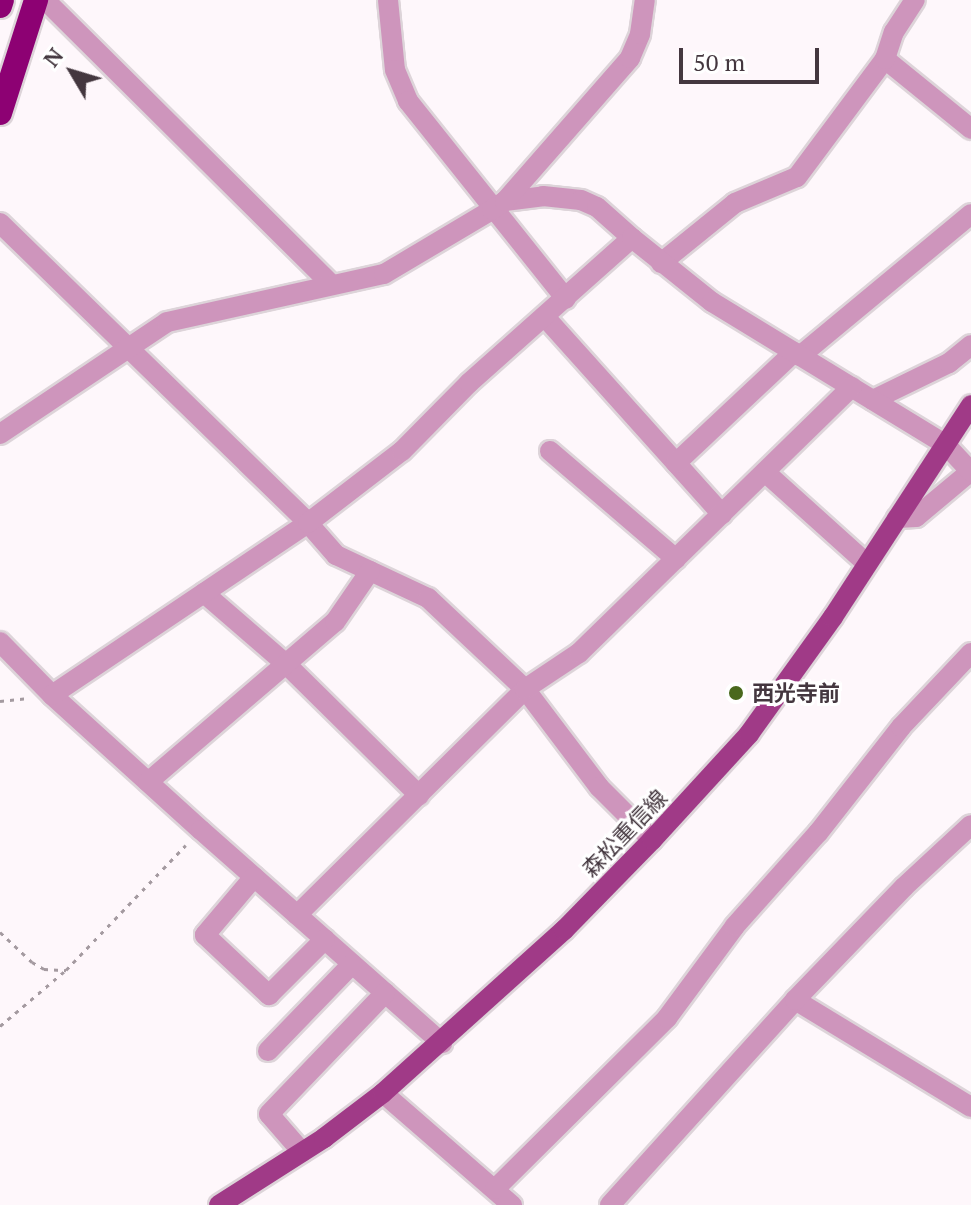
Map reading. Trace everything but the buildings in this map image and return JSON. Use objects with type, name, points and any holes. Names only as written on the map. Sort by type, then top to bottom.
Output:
[{"type":"highway","points":[[0,6],[2,0]]},
{"type":"highway","points":[[0,113],[36,0]]},
{"type":"main road","name":"森松重信線","points":[[219,1205],[302,1152],[383,1093],[564,930],[652,840],[749,734],[867,564],[971,405]]},
{"type":"street","points":[[45,0],[330,283]]},
{"type":"street","points":[[388,0],[395,70],[408,101],[498,206],[566,299]]},
{"type":"street","points":[[0,434],[167,322],[330,283],[384,274],[498,206],[630,58],[640,34],[645,0]]},
{"type":"street","points":[[661,263],[735,203],[797,177],[885,59],[894,32],[915,0]]},
{"type":"street","points":[[885,59],[971,129]]},
{"type":"street","points":[[498,206],[543,196],[581,200],[597,207],[661,263],[712,302],[945,444],[971,472],[916,517],[897,518]]},
{"type":"street","points":[[676,463],[797,354],[971,214]]},
{"type":"street","points":[[0,223],[308,523],[336,555],[428,598],[525,689],[599,787],[652,840]]},
{"type":"street","points":[[52,695],[308,523],[402,451],[469,383],[632,238]]},
{"type":"street","points":[[545,317],[722,514]]},
{"type":"street","points":[[873,400],[949,363],[971,345]]},
{"type":"street","points":[[297,915],[525,689],[579,653],[852,387]]},
{"type":"street","points":[[550,451],[676,559]]},
{"type":"street","points":[[765,472],[867,564]]},
{"type":"street","points":[[148,782],[335,622],[370,571]]},
{"type":"street","points":[[204,593],[286,664],[419,795]]},
{"type":"street","points":[[0,642],[52,695],[442,1043]]},
{"type":"street","points":[[495,1189],[667,1018],[735,926],[818,833],[901,727],[971,653]]},
{"type":"street","points":[[610,1205],[795,1000],[904,887],[971,825]]},
{"type":"street","points":[[254,877],[205,935],[269,995],[325,939]]},
{"type":"street","points":[[268,1051],[352,964]]},
{"type":"street","points":[[302,1152],[269,1114],[385,993]]},
{"type":"street","points":[[795,1000],[971,1107]]},
{"type":"street","points":[[383,1093],[512,1205]]},
{"type":"path","points":[[0,1026],[66,970],[201,830]]},
{"type":"path","points":[[0,932],[44,969],[66,970]]},
{"type":"place","name":"西光寺前","points":[[736,693]]}]
